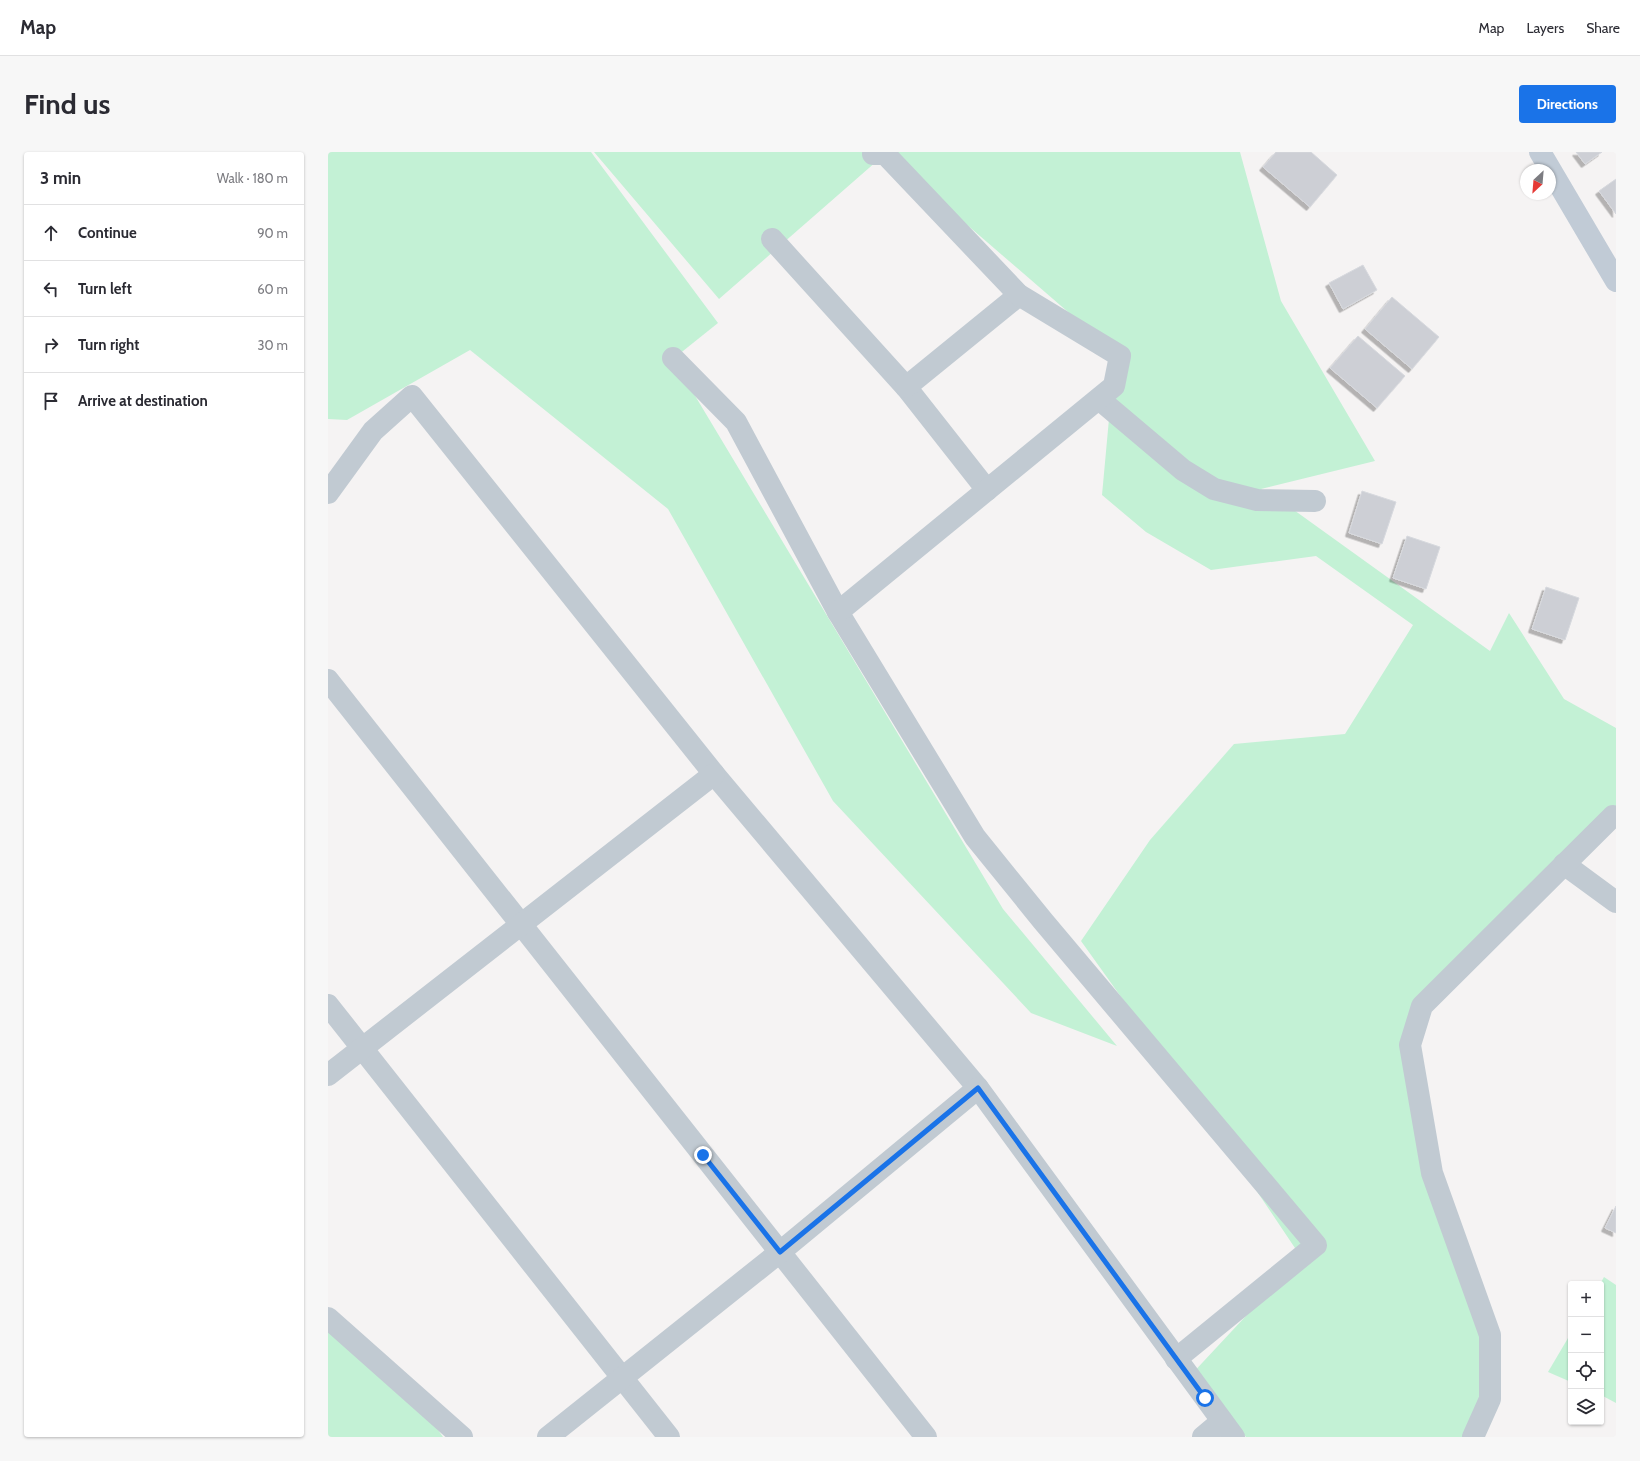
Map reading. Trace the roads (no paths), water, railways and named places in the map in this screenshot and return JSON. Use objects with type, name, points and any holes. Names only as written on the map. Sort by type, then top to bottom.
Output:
[{"type":"street","points":[[1540,152],[1616,281]]},
{"type":"street","points":[[838,612],[1114,386],[1120,356],[1019,295],[885,154],[873,154]]},
{"type":"street","points":[[772,239],[906,386],[987,490]]},
{"type":"street","points":[[906,386],[1019,295]]},
{"type":"street","points":[[673,358],[736,422],[838,612],[975,837],[1048,927],[1316,1245],[1176,1359]]},
{"type":"street","points":[[328,493],[373,431],[412,396],[714,774],[978,1088],[1228,1429],[1203,1437]]},
{"type":"street","points":[[1099,399],[1183,470],[1214,489],[1257,500],[1315,501]]},
{"type":"street","points":[[328,680],[926,1437]]},
{"type":"street","points":[[328,1075],[714,774]]},
{"type":"street","points":[[1473,1437],[1490,1399],[1490,1335],[1432,1173],[1410,1045],[1422,1006],[1613,816]]},
{"type":"street","points":[[1564,864],[1616,902]]},
{"type":"street","points":[[328,1005],[669,1437]]},
{"type":"street","points":[[548,1437],[780,1252],[978,1088]]},
{"type":"street","points":[[328,1318],[462,1437]]}]
